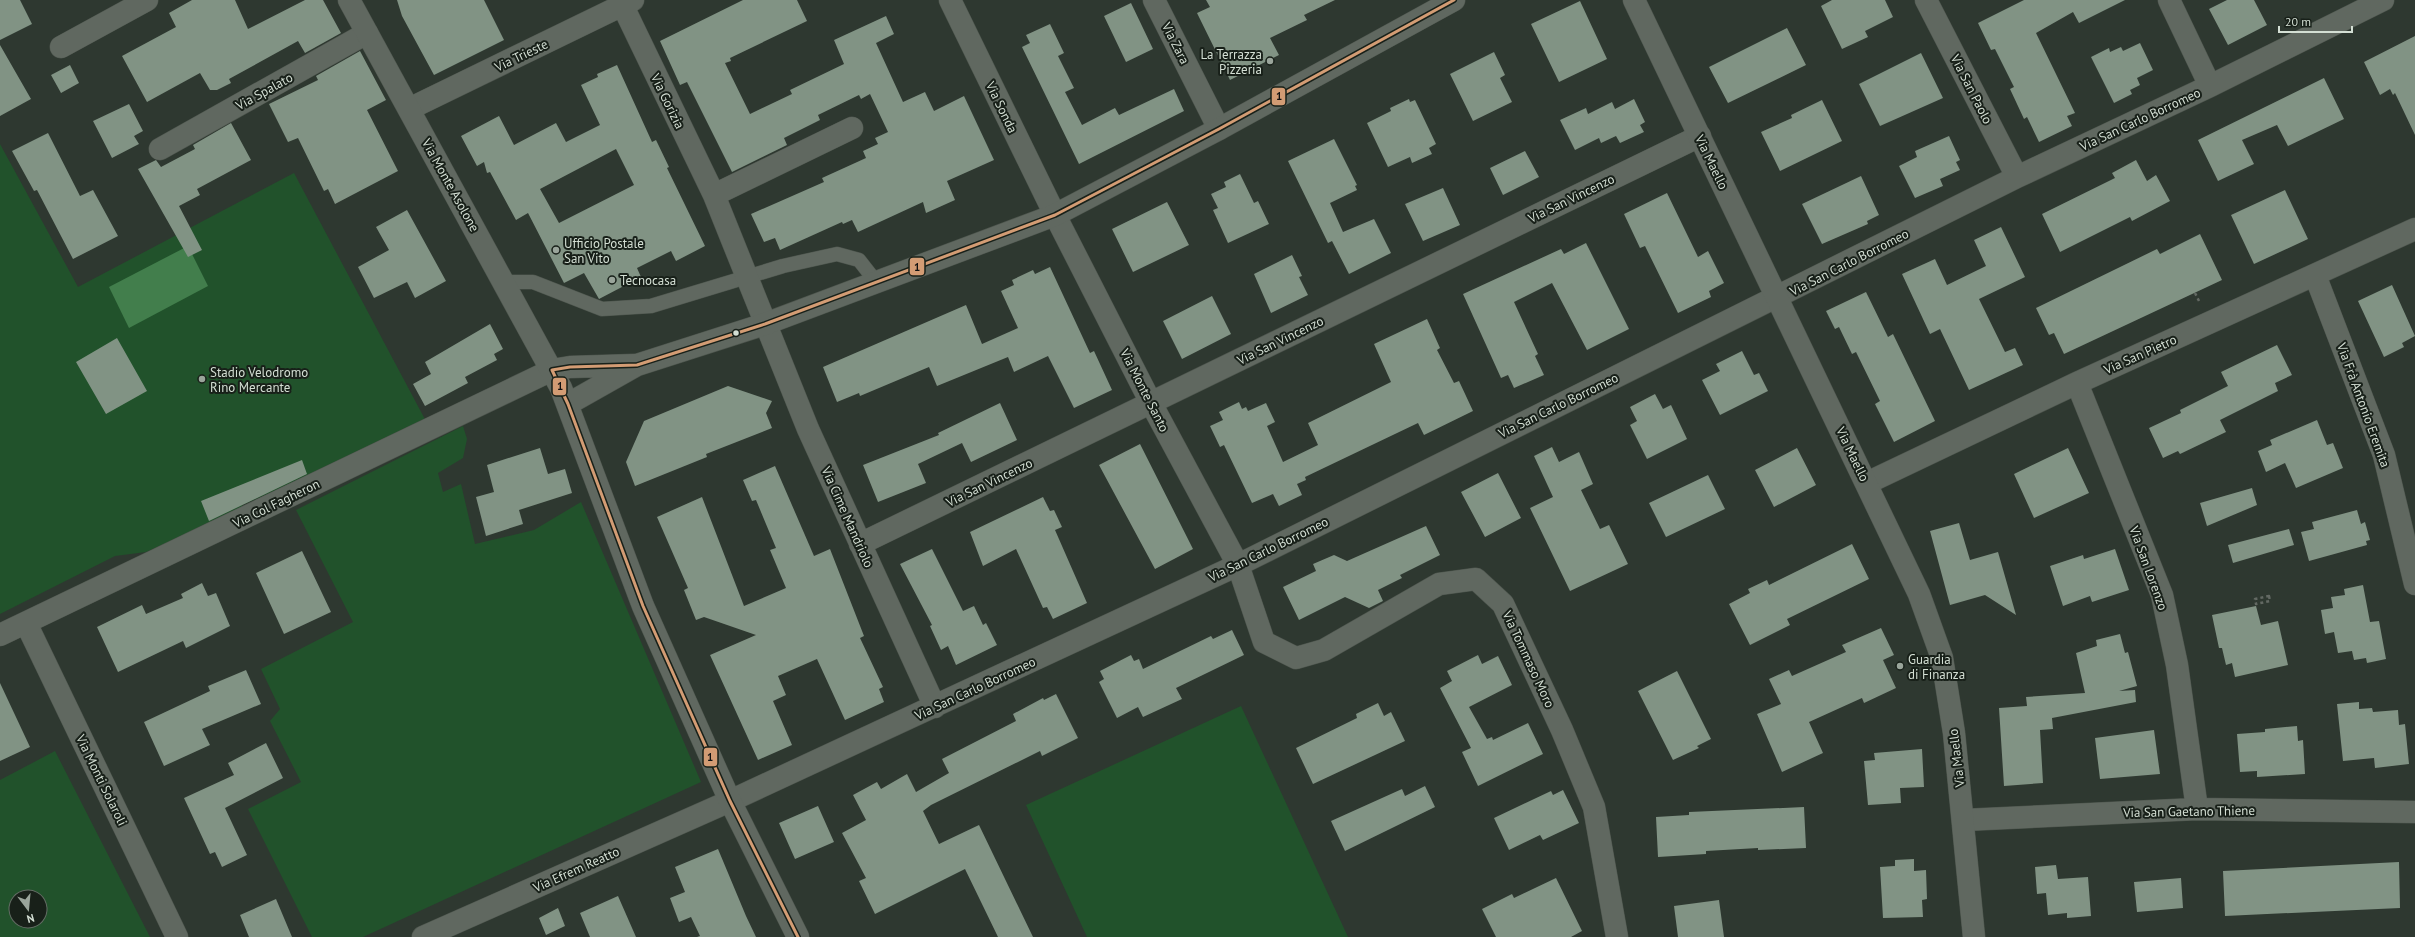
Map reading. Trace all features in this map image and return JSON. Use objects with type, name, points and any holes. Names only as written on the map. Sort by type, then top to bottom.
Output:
[{"type":"street","points":[[60,47],[147,0]]},
{"type":"street","name":"Via Monte Asolone","points":[[350,0],[552,370],[568,404],[643,606],[730,801],[798,937]]},
{"type":"street","name":"Via Sonda","points":[[950,0],[1055,215]]},
{"type":"street","name":"Via Zara","points":[[1154,0],[1219,129]]},
{"type":"street","points":[[568,404],[637,365],[765,324],[1055,215],[1219,129],[1454,0]]},
{"type":"street","name":"Via Maello","points":[[1634,0],[1778,297],[1919,594],[1942,658],[1954,733],[1964,820],[1974,937]]},
{"type":"street","name":"Via San Paolo","points":[[1926,0],[2017,178]]},
{"type":"street","points":[[2169,0],[2210,86]]},
{"type":"street","name":"Via San Carlo Borromeo","points":[[730,801],[1238,565],[2017,178],[2210,86],[2383,0]]},
{"type":"street","name":"Via Trieste","points":[[409,108],[625,2]]},
{"type":"street","name":"Via Gorizia","points":[[625,2],[714,195],[765,324]]},
{"type":"street","name":"Via Spalato","points":[[160,149],[367,33]]},
{"type":"street","points":[[714,195],[852,128]]},
{"type":"street","name":"Via San Vincenzo","points":[[860,544],[1700,136]]},
{"type":"street","name":"Via Monte Santo","points":[[1055,215],[1151,403],[1238,565]]},
{"type":"street","name":"Via San Pietro","points":[[1867,483],[2077,383],[2415,229]]},
{"type":"street","name":"Via Frà Antonio Eremita","points":[[2315,275],[2384,455],[2415,584]]},
{"type":"street","name":"Via Cime Mandriolo","points":[[765,324],[808,429],[935,707]]},
{"type":"street","name":"Via Col Fagheron","points":[[0,635],[552,370],[570,367],[637,365]]},
{"type":"street","name":"Via San Lorenzo","points":[[2077,383],[2162,595],[2177,666],[2197,809]]},
{"type":"street","name":"Via Tommaso Moro","points":[[1238,565],[1264,642],[1296,658],[1324,650],[1439,584],[1476,579],[1503,604],[1562,730],[1594,807],[1617,937]]},
{"type":"street","name":"Via Monti Solaroli","points":[[26,623],[177,937]]},
{"type":"street","name":"Via Efrem Reatto","points":[[423,937],[730,801]]},
{"type":"street","name":"Via San Gaetano Thiene","points":[[1964,820],[2197,809],[2415,812]]},
{"type":"lane","points":[[505,282],[533,282],[602,309],[651,306],[747,276],[837,254],[859,260],[877,283]]},
{"type":"path","points":[[2269,596],[2270,601],[2256,604],[2255,599],[2269,596]]},
{"type":"shaded area","name":"Stadio Velodromo Rino Mercante","points":[[0,144],[78,287],[294,173],[428,425],[242,505],[244,509],[146,552],[115,556],[0,614]]},
{"type":"shaded area","points":[[188,246],[208,286],[129,328],[109,287]]},
{"type":"shaded area","points":[[463,426],[467,439],[463,458],[438,473],[443,492],[461,484],[475,544],[534,530],[581,502],[701,782],[363,937],[312,937],[248,809],[301,782],[270,721],[280,709],[261,669],[353,622],[296,510]]},
{"type":"shaded area","points":[[1241,706],[1348,937],[1087,937],[1026,805]]},
{"type":"shaded area","points":[[55,751],[150,937],[0,937],[0,780]]},
{"type":"building","points":[[0,0],[20,0],[32,24],[0,40]]},
{"type":"building","points":[[192,0],[235,0],[248,29],[305,0],[323,0],[341,33],[305,53],[298,41],[229,79],[231,83],[217,90],[210,90],[200,73],[147,102],[122,56],[176,27],[169,13]]},
{"type":"building","points":[[397,0],[484,0],[504,40],[434,75],[402,16]]},
{"type":"building","points":[[743,0],[797,0],[807,21],[730,58],[731,61],[725,63],[750,114],[792,94],[790,90],[844,64],[834,40],[886,16],[894,34],[876,43],[903,102],[925,92],[934,111],[964,96],[994,160],[947,181],[955,200],[926,213],[923,202],[858,232],[852,220],[843,224],[842,222],[780,250],[775,238],[764,242],[751,214],[824,182],[822,178],[866,158],[863,151],[878,144],[875,138],[888,132],[870,94],[861,99],[859,95],[818,115],[820,120],[784,138],[787,145],[732,172],[687,82],[680,85],[660,41]]},
{"type":"building","points":[[1206,0],[1335,0],[1304,15],[1307,20],[1270,38],[1279,55],[1230,80],[1197,13],[1210,7]]},
{"type":"building","points":[[1832,0],[1885,0],[1893,17],[1865,31],[1868,37],[1842,49],[1821,6]]},
{"type":"building","points":[[2024,0],[2125,0],[2079,23],[2073,12],[2036,33],[2075,113],[2067,116],[2072,126],[2039,142],[2027,117],[2024,119],[2010,89],[2014,87],[1995,49],[1991,50],[1978,23]]},
{"type":"building","points":[[2227,0],[2254,0],[2267,25],[2228,45],[2209,9]]},
{"type":"building","points":[[1580,1],[1607,59],[1559,82],[1531,24]]},
{"type":"building","points":[[1131,3],[1153,49],[1126,62],[1104,16]]},
{"type":"building","points":[[1050,24],[1064,53],[1058,56],[1074,88],[1065,92],[1082,125],[1115,108],[1119,115],[1174,89],[1184,111],[1079,164],[1022,47],[1030,43],[1026,35]]},
{"type":"building","points":[[1787,28],[1806,65],[1728,103],[1709,67]]},
{"type":"building","points":[[2415,36],[2415,135],[2395,93],[2393,95],[2390,89],[2380,95],[2364,62]]},
{"type":"building","points":[[2140,43],[2153,70],[2137,78],[2140,85],[2130,90],[2132,94],[2114,103],[2091,57],[2109,48],[2110,52],[2121,47],[2123,51]]},
{"type":"building","points":[[0,45],[31,99],[0,116]]},
{"type":"building","points":[[360,51],[386,100],[367,110],[398,171],[335,204],[328,189],[324,191],[298,138],[288,142],[269,104],[318,80],[316,76]]},
{"type":"building","points":[[1494,52],[1505,75],[1500,78],[1512,102],[1473,121],[1450,74]]},
{"type":"building","points":[[1921,53],[1943,98],[1880,126],[1859,84]]},
{"type":"building","points":[[70,65],[79,83],[61,93],[51,75]]},
{"type":"building","points":[[617,65],[652,142],[656,140],[669,167],[667,168],[705,246],[676,261],[671,251],[637,268],[641,277],[599,299],[584,273],[564,283],[528,213],[516,220],[490,172],[487,173],[484,162],[477,166],[461,136],[499,116],[514,145],[556,123],[566,142],[600,125],[581,85],[598,77],[597,74]],"holes":[[[616,149],[634,185],[559,223],[540,189]]]},
{"type":"building","points":[[2324,78],[2344,119],[2288,146],[2277,125],[2242,140],[2254,164],[2218,181],[2198,140]]},
{"type":"building","points":[[1409,99],[1410,102],[1415,100],[1436,144],[1429,148],[1432,154],[1412,163],[1410,157],[1388,167],[1367,123],[1391,111],[1390,108]]},
{"type":"building","points":[[1634,99],[1645,122],[1640,125],[1644,132],[1620,143],[1616,136],[1601,143],[1599,138],[1575,150],[1560,120],[1586,108],[1588,114],[1612,102],[1615,109]]},
{"type":"building","points":[[1822,100],[1842,141],[1780,171],[1761,132],[1792,118],[1791,115]]},
{"type":"building","points":[[129,104],[143,131],[134,136],[139,144],[112,158],[93,121]]},
{"type":"building","points":[[231,123],[251,160],[197,189],[200,195],[179,206],[202,250],[188,257],[138,169],[156,160],[161,167],[195,149],[193,145]]},
{"type":"building","points":[[48,133],[80,196],[93,190],[118,236],[73,259],[37,190],[34,191],[12,151]]},
{"type":"building","points":[[1949,136],[1960,160],[1956,162],[1960,170],[1940,179],[1943,186],[1915,198],[1899,166],[1917,157],[1915,151]]},
{"type":"building","points":[[1334,139],[1357,185],[1355,186],[1357,190],[1330,203],[1343,232],[1374,219],[1391,253],[1349,274],[1332,241],[1328,243],[1288,161]]},
{"type":"building","points":[[1525,151],[1539,177],[1503,195],[1490,168]]},
{"type":"building","points":[[2136,160],[2147,181],[2156,175],[2170,201],[2132,221],[2130,217],[2060,252],[2042,214],[2115,178],[2112,173]]},
{"type":"building","points":[[1240,174],[1254,203],[1258,201],[1269,224],[1228,243],[1213,210],[1218,208],[1211,194],[1226,187],[1224,182]]},
{"type":"building","points":[[1861,176],[1879,215],[1867,221],[1868,224],[1822,244],[1802,204]]},
{"type":"building","points":[[1443,188],[1460,225],[1423,241],[1405,204]]},
{"type":"building","points":[[2285,190],[2308,239],[2254,264],[2231,215]]},
{"type":"building","points":[[1667,193],[1698,257],[1708,251],[1724,283],[1709,291],[1711,297],[1678,313],[1645,246],[1640,248],[1624,214]]},
{"type":"building","points":[[1167,202],[1189,245],[1133,272],[1112,229]]},
{"type":"building","points":[[407,210],[446,281],[415,298],[407,282],[374,298],[358,267],[389,250],[376,227]]},
{"type":"building","points":[[2001,227],[2025,277],[1979,299],[2005,352],[2015,348],[2023,365],[1969,390],[1940,329],[1930,334],[1902,274],[1935,259],[1947,285],[1986,266],[1974,240]]},
{"type":"building","points":[[2200,234],[2222,280],[2064,354],[2054,333],[2049,335],[2036,308],[2157,249],[2160,254]]},
{"type":"building","points":[[1586,243],[1629,329],[1587,350],[1552,283],[1514,302],[1538,354],[1535,356],[1544,375],[1514,388],[1508,375],[1501,378],[1463,294],[1561,249],[1564,254]]},
{"type":"building","points":[[1292,255],[1302,276],[1299,277],[1308,295],[1271,313],[1254,274]]},
{"type":"building","points":[[1050,267],[1090,353],[1094,351],[1112,390],[1074,408],[1048,356],[1014,372],[1008,357],[937,386],[929,367],[860,396],[859,393],[837,402],[823,367],[966,305],[982,344],[1018,328],[1001,291],[1014,285],[1012,280],[1033,270],[1035,274]]},
{"type":"building","points":[[2392,285],[2415,336],[2402,343],[2404,347],[2384,357],[2358,301]]},
{"type":"building","points":[[1866,292],[1888,337],[1893,334],[1935,421],[1894,442],[1875,404],[1880,401],[1856,352],[1852,354],[1839,327],[1835,329],[1826,311]]},
{"type":"building","points":[[1212,296],[1231,334],[1182,359],[1163,321]]},
{"type":"building","points":[[1427,319],[1440,348],[1437,350],[1454,383],[1459,381],[1473,411],[1424,435],[1418,423],[1305,477],[1306,480],[1297,484],[1302,495],[1279,506],[1273,494],[1252,503],[1224,445],[1220,447],[1210,426],[1223,420],[1219,412],[1239,402],[1242,409],[1246,407],[1248,411],[1266,403],[1275,422],[1267,426],[1283,462],[1318,445],[1308,423],[1391,382],[1374,344]]},
{"type":"building","points":[[490,324],[503,349],[494,354],[497,360],[465,377],[468,383],[425,406],[413,384],[431,374],[425,362]]},
{"type":"building","points":[[117,338],[147,391],[106,414],[76,362]]},
{"type":"building","points":[[2277,345],[2292,375],[2275,383],[2278,391],[2220,420],[2226,432],[2180,454],[2178,451],[2163,458],[2149,428],[2181,413],[2180,410],[2228,386],[2221,372]]},
{"type":"building","points":[[1742,351],[1754,375],[1759,373],[1768,391],[1720,415],[1702,380],[1720,371],[1716,364]]},
{"type":"building","points":[[728,386],[772,401],[766,413],[772,428],[706,454],[707,457],[635,486],[626,462],[644,421]]},
{"type":"building","points":[[1655,394],[1663,409],[1671,405],[1687,439],[1647,459],[1630,425],[1637,421],[1630,407]]},
{"type":"building","points":[[1000,403],[1017,440],[971,462],[962,443],[918,464],[926,483],[878,502],[863,465],[939,435],[938,433]]},
{"type":"building","points":[[2317,420],[2327,445],[2333,443],[2343,468],[2296,488],[2285,463],[2266,472],[2258,451],[2272,445],[2270,440]]},
{"type":"building","points":[[1140,444],[1193,549],[1155,569],[1099,465]]},
{"type":"building","points":[[1552,447],[1559,462],[1579,452],[1593,484],[1581,490],[1600,529],[1609,525],[1628,564],[1570,591],[1530,508],[1553,497],[1534,456]]},
{"type":"building","points":[[540,448],[548,474],[565,469],[572,493],[519,510],[523,524],[486,536],[476,497],[494,492],[487,465]]},
{"type":"building","points":[[1797,448],[1816,485],[1774,507],[1755,470]]},
{"type":"building","points":[[2068,448],[2089,493],[2034,518],[2014,474]]},
{"type":"building","points":[[302,460],[307,474],[209,521],[201,501]]},
{"type":"building","points":[[775,466],[814,556],[830,549],[864,636],[860,638],[883,687],[879,689],[884,702],[845,720],[817,659],[778,676],[786,695],[773,701],[792,745],[758,760],[710,655],[756,635],[704,617],[696,620],[684,590],[688,588],[657,517],[702,497],[744,606],[786,588],[770,550],[776,548],[756,500],[752,501],[743,480]]},
{"type":"building","points":[[1498,473],[1521,518],[1485,537],[1461,492]]},
{"type":"building","points":[[1708,475],[1725,509],[1666,537],[1649,503]]},
{"type":"building","points":[[2252,488],[2257,505],[2207,526],[2200,503]]},
{"type":"building","points":[[1043,497],[1050,511],[1054,510],[1062,527],[1055,530],[1087,603],[1053,619],[1047,607],[1043,608],[1016,549],[983,566],[970,532]]},
{"type":"building","points":[[2357,510],[2361,524],[2365,522],[2370,540],[2366,541],[2367,545],[2309,561],[2301,532],[2314,529],[2312,522]]},
{"type":"building","points":[[1959,523],[1970,560],[1998,552],[2016,615],[1985,595],[1950,605],[1930,531]]},
{"type":"building","points":[[1426,526],[1440,555],[1400,575],[1402,578],[1378,590],[1383,601],[1369,608],[1345,597],[1299,620],[1283,587],[1316,571],[1313,564],[1334,555],[1347,561]]},
{"type":"building","points":[[2289,529],[2294,545],[2233,563],[2228,545]]},
{"type":"building","points":[[1852,544],[1869,579],[1787,619],[1790,625],[1750,645],[1729,604],[1750,593],[1748,589],[1767,580],[1769,585]]},
{"type":"building","points":[[932,549],[963,611],[974,606],[983,625],[986,623],[997,645],[956,665],[948,646],[941,650],[930,626],[932,625],[900,564]]},
{"type":"building","points":[[2115,549],[2129,590],[2092,602],[2090,596],[2063,606],[2050,566],[2083,555],[2084,559]]},
{"type":"building","points":[[302,551],[331,612],[284,634],[256,573]]},
{"type":"building","points":[[202,583],[208,596],[216,593],[230,626],[186,648],[183,641],[118,672],[97,627],[142,605],[146,614],[183,598],[181,594]]},
{"type":"building","points":[[2363,585],[2370,622],[2379,621],[2386,659],[2367,663],[2366,658],[2354,660],[2352,651],[2338,653],[2334,632],[2325,634],[2321,610],[2333,608],[2331,597],[2345,595],[2344,589]]},
{"type":"building","points":[[2256,606],[2261,625],[2278,621],[2288,665],[2235,677],[2232,663],[2226,665],[2222,648],[2219,648],[2212,615]]},
{"type":"building","points":[[1881,628],[1894,655],[1883,660],[1896,688],[1864,703],[1862,698],[1809,722],[1823,753],[1782,772],[1757,714],[1781,704],[1769,679],[1789,670],[1792,676],[1846,652],[1842,645]]},
{"type":"building","points":[[1232,630],[1244,655],[1176,688],[1182,699],[1143,717],[1138,707],[1117,718],[1099,682],[1104,679],[1100,671],[1131,655],[1134,661],[1139,659],[1143,669],[1211,636],[1213,639]]},
{"type":"building","points":[[2120,634],[2125,653],[2128,652],[2137,686],[2119,691],[2135,690],[2136,702],[2052,718],[2053,729],[2040,730],[2043,783],[2004,786],[1999,708],[2027,706],[2026,697],[2085,693],[2076,653],[2097,646],[2096,640]]},
{"type":"building","points":[[1478,655],[1482,664],[1498,656],[1512,685],[1469,707],[1487,739],[1492,737],[1493,740],[1528,723],[1543,754],[1478,786],[1462,752],[1471,748],[1440,688],[1452,681],[1447,671]]},
{"type":"building","points":[[246,670],[261,704],[202,729],[210,745],[164,766],[144,722],[210,691],[208,686]]},
{"type":"building","points":[[1677,671],[1711,739],[1697,746],[1699,748],[1673,760],[1638,691]]},
{"type":"building","points":[[0,683],[30,747],[0,761]]},
{"type":"building","points":[[1056,694],[1078,738],[1042,756],[1040,751],[931,805],[923,811],[939,844],[979,825],[1033,937],[998,937],[965,869],[875,914],[859,881],[866,878],[842,833],[866,820],[853,795],[877,782],[881,789],[907,774],[916,792],[949,773],[942,759],[1016,721],[1013,714],[1043,698],[1044,700]]},
{"type":"building","points":[[2359,702],[2359,709],[2372,708],[2373,712],[2398,710],[2399,725],[2405,724],[2409,764],[2375,768],[2374,758],[2343,761],[2337,704]]},
{"type":"building","points":[[1378,703],[1384,716],[1391,712],[1405,741],[1313,784],[1296,748],[1357,718],[1356,714]]},
{"type":"building","points":[[2297,726],[2298,741],[2303,740],[2305,774],[2257,777],[2257,771],[2240,772],[2237,734],[2265,732],[2265,729]]},
{"type":"building","points":[[2154,730],[2160,774],[2100,779],[2095,738]]},
{"type":"building","points":[[266,743],[283,778],[225,808],[247,855],[222,867],[215,852],[210,854],[184,798],[234,775],[228,763]]},
{"type":"building","points":[[1922,749],[1924,787],[1900,788],[1901,803],[1868,805],[1864,761],[1875,760],[1874,753]]},
{"type":"building","points":[[1425,786],[1435,807],[1345,851],[1331,821],[1402,789],[1405,796]]},
{"type":"building","points":[[1563,790],[1579,823],[1543,840],[1540,835],[1509,850],[1494,818],[1551,791],[1553,795]]},
{"type":"building","points":[[818,806],[834,842],[795,859],[779,823]]},
{"type":"building","points":[[1804,807],[1806,848],[1758,850],[1758,848],[1706,851],[1706,854],[1658,857],[1656,817],[1689,815],[1689,812]]},
{"type":"building","points":[[718,849],[756,937],[697,937],[700,936],[691,917],[679,922],[670,898],[685,892],[675,867]]},
{"type":"building","points":[[1914,859],[1914,871],[1926,870],[1927,899],[1922,900],[1923,917],[1883,918],[1880,867],[1895,866],[1895,860]]},
{"type":"building","points":[[2399,862],[2400,908],[2225,916],[2223,871]]},
{"type":"building","points":[[2056,865],[2058,879],[2088,877],[2091,916],[2067,918],[2067,913],[2048,915],[2046,893],[2037,894],[2035,867]]},
{"type":"building","points":[[1556,878],[1582,931],[1571,937],[1496,937],[1482,909],[1512,894],[1514,898]]},
{"type":"building","points":[[2181,878],[2183,908],[2137,912],[2134,882]]},
{"type":"building","points":[[618,896],[636,937],[590,937],[580,913]]},
{"type":"building","points":[[276,899],[292,937],[249,937],[240,915]]},
{"type":"building","points":[[1719,900],[1724,937],[1678,937],[1674,906]]},
{"type":"building","points":[[558,908],[565,926],[546,935],[539,918]]},
{"type":"transit line","name":"1","points":[[798,937],[730,801],[643,606],[568,404],[552,370],[570,367],[637,365],[765,324],[1055,215],[1219,129],[1454,0]]},
{"type":"place","name":"La Terrazza Pizzeria","points":[[1270,61]]},
{"type":"place","name":"Ufficio Postale San Vito","points":[[556,250]]},
{"type":"place","name":"Tecnocasa","points":[[612,280]]},
{"type":"place","name":"Stadio Velodromo Rino Mercante","points":[[202,379]]},
{"type":"place","name":"Guardia di Finanza","points":[[1900,666]]}]
